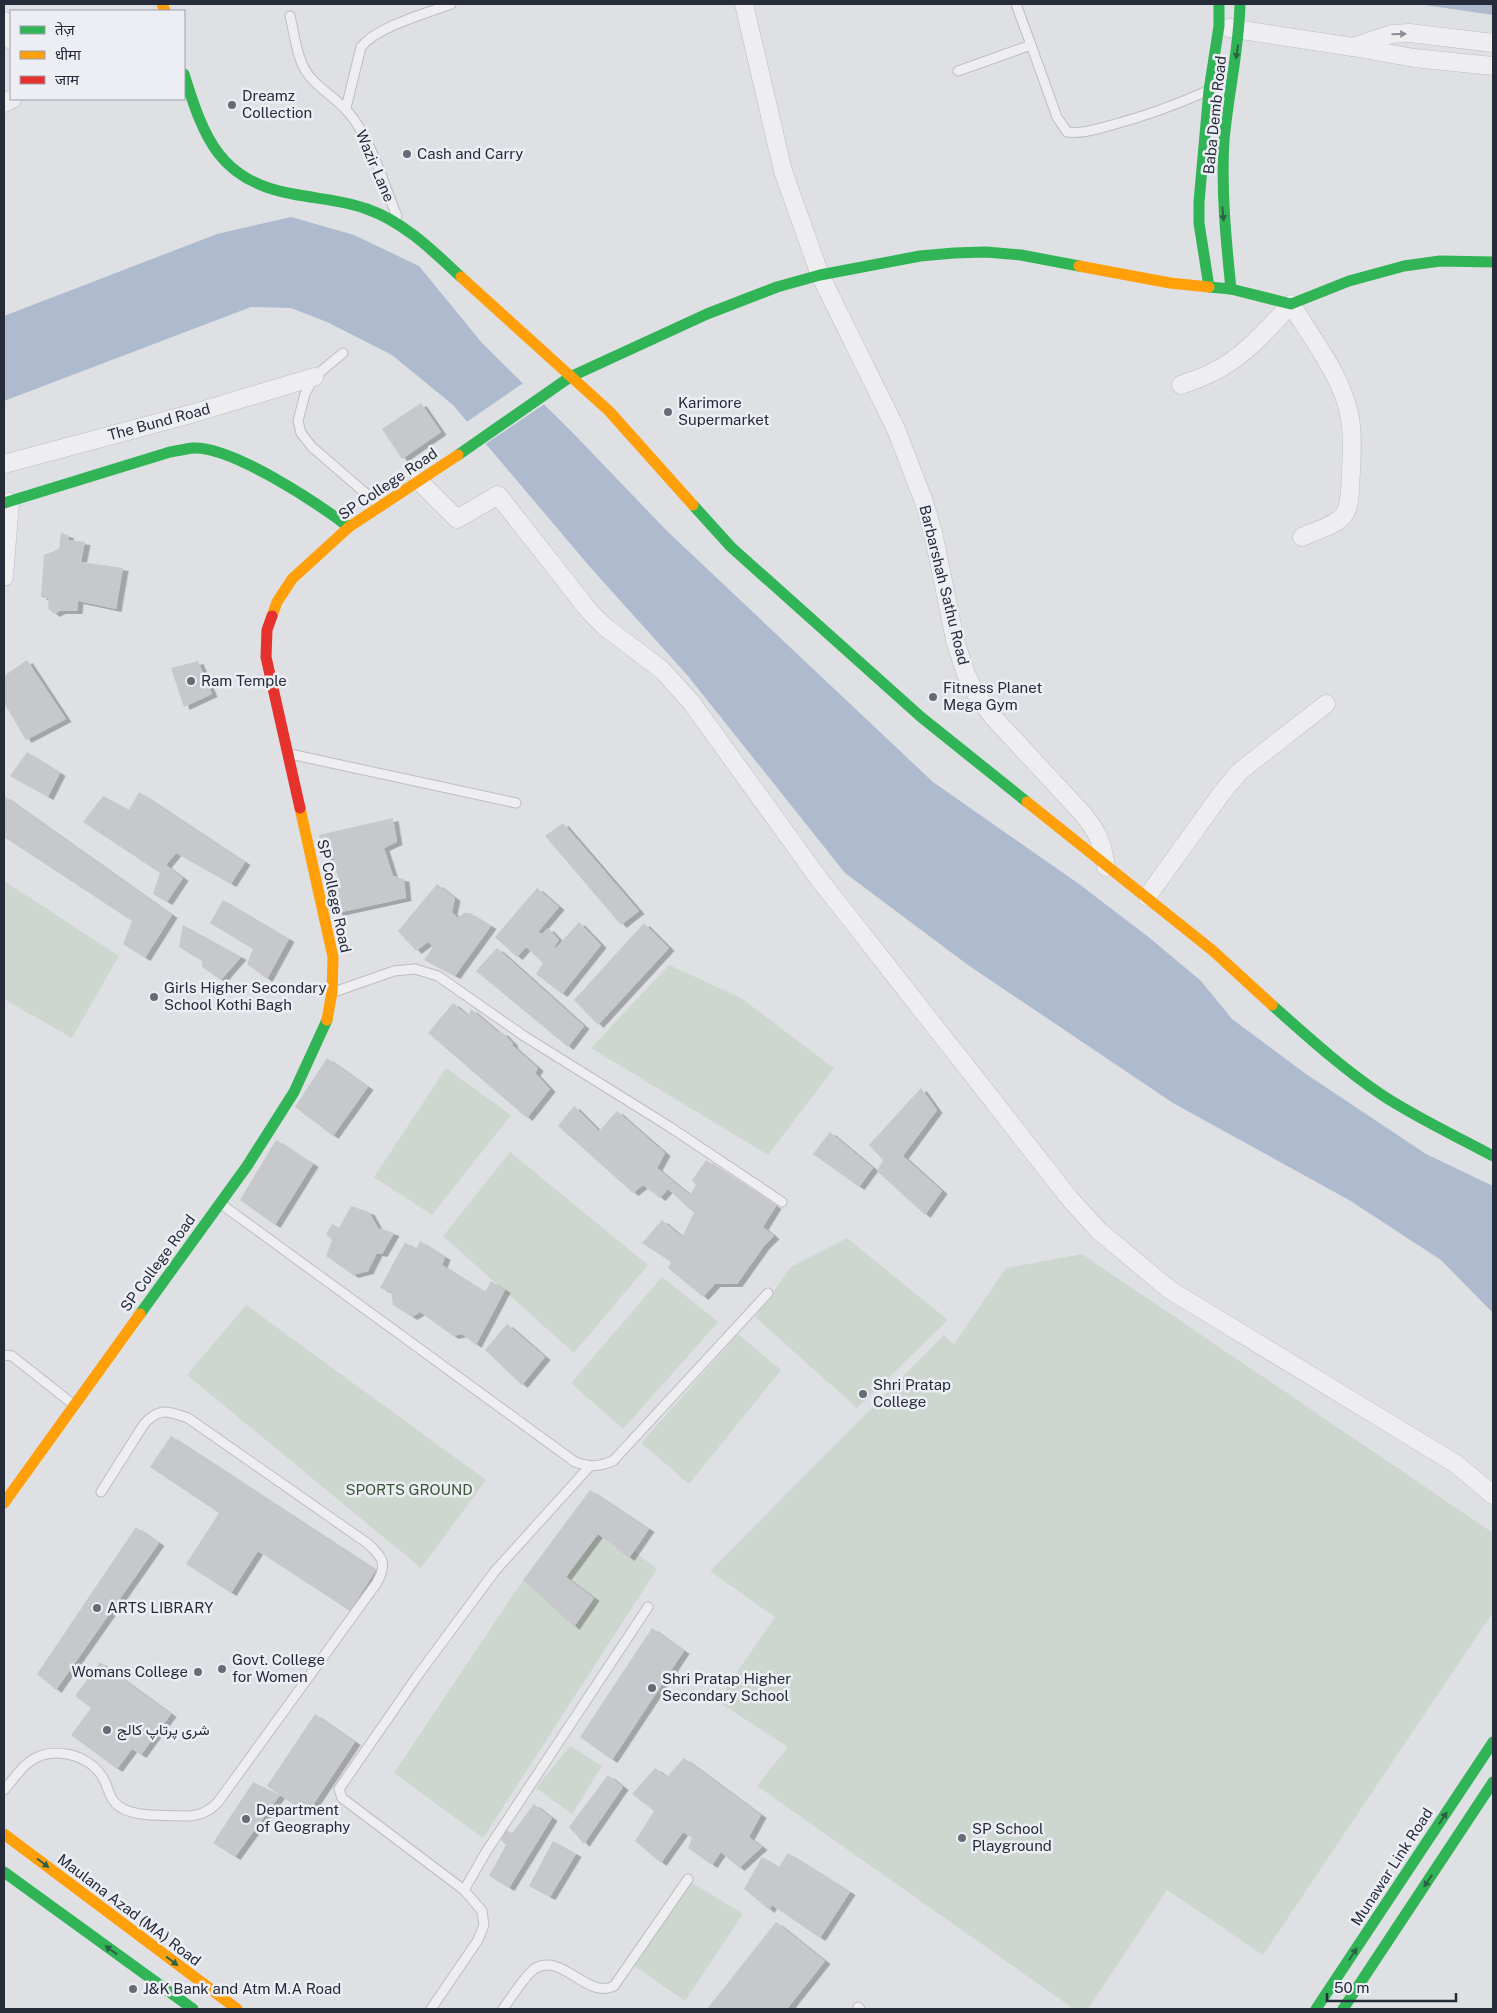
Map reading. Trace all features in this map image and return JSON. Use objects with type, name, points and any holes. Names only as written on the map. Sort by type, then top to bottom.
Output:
[{"type":"street","name":"Barbarshah Sathu Road","points":[[744,4],[783,172],[820,275],[896,429],[924,502],[933,532],[955,640],[966,674],[976,694],[992,717],[1095,829],[1101,841],[1106,867]]},
{"type":"street","name":"Baba Demb Road","points":[[1210,287],[1199,223],[1199,202],[1209,90],[1219,26],[1219,4]]},
{"type":"street","name":"Baba Demb Road","points":[[1231,290],[1222,203],[1223,164],[1226,121],[1240,30],[1240,4]]},
{"type":"street","points":[[4,21],[10,37]]},
{"type":"street","points":[[1219,26],[1414,58],[1493,66]]},
{"type":"street","points":[[1353,47],[1392,34],[1410,33],[1493,42]]},
{"type":"street","points":[[185,77],[209,138],[220,158],[243,176],[272,191],[351,203],[373,210],[401,226],[426,245],[609,411],[731,547],[921,717],[1212,950],[1318,1047],[1351,1073],[1384,1096],[1493,1156]]},
{"type":"street","name":"SP College Road","points":[[4,1503],[247,1166],[294,1092],[326,1022],[332,992],[332,957],[266,657],[268,630],[277,602],[292,579],[349,528],[380,505],[471,446],[570,377],[707,314],[777,287],[820,275],[920,256],[986,252],[1021,255],[1170,283],[1231,290],[1291,304]]},
{"type":"street","points":[[1181,385],[1212,373],[1234,359],[1271,326],[1291,304],[1349,281],[1404,266],[1440,261],[1493,262]]},
{"type":"street","points":[[1291,304],[1331,370],[1342,392],[1350,418],[1352,442],[1350,487],[1345,513],[1338,520],[1302,537]]},
{"type":"street","name":"The Bund Road","points":[[4,464],[191,414],[314,377]]},
{"type":"street","points":[[4,577],[7,502],[170,452],[194,448],[222,453],[279,481],[319,504],[349,528]]},
{"type":"street","points":[[419,481],[457,519],[498,495],[590,612],[677,685],[710,726],[756,793],[884,964],[1070,1200],[1099,1231],[1170,1290],[1456,1464],[1493,1495]]},
{"type":"street","points":[[1147,897],[1239,772],[1326,704]]},
{"type":"street","name":"Munawar Link Road","points":[[1316,2009],[1493,1742]]},
{"type":"street","points":[[1343,2009],[1493,1782]]},
{"type":"street","name":"Maulana Azad (MA) Road","points":[[4,1834],[237,2009]]},
{"type":"street","points":[[4,1872],[193,2009]]},
{"type":"lane","points":[[346,108],[361,47],[367,40],[379,32],[451,4]]},
{"type":"lane","points":[[1016,4],[1057,117],[1067,132],[1080,134],[1143,117],[1209,90]]},
{"type":"lane","name":"Wazir Lane","points":[[290,16],[301,59],[307,72],[311,79],[346,108],[364,135],[401,226]]},
{"type":"lane","points":[[958,71],[1031,45]]},
{"type":"lane","points":[[343,353],[314,377],[305,394],[298,421],[301,433],[312,447],[380,505]]},
{"type":"lane","points":[[288,753],[516,803]]},
{"type":"lane","points":[[332,992],[394,971],[415,969],[438,976],[524,1036],[670,1127],[782,1202]]},
{"type":"lane","points":[[219,1203],[575,1462],[589,1467],[613,1461],[768,1292]]},
{"type":"lane","points":[[4,1354],[12,1356],[74,1405]]},
{"type":"lane","points":[[4,1790],[29,1762],[48,1754],[60,1753],[78,1758],[97,1769],[104,1779],[111,1799],[127,1811],[191,1816],[211,1809],[218,1802],[376,1584],[383,1568],[380,1554],[367,1543],[188,1418],[174,1413],[164,1411],[153,1414],[144,1424],[101,1492]]},
{"type":"lane","points":[[431,2009],[473,1949],[482,1930],[484,1917],[482,1911],[464,1890],[342,1798],[339,1789],[418,1675],[495,1571],[589,1467]]},
{"type":"lane","points":[[464,1890],[491,1844],[648,1607]]},
{"type":"lane","points":[[503,2009],[532,1970],[546,1965],[560,1968],[594,1986],[605,1989],[614,1986],[688,1879]]},
{"type":"green space","points":[[4,881],[119,956],[72,1038],[4,999]]},
{"type":"green space","points":[[669,965],[741,998],[834,1068],[768,1155],[591,1048]]},
{"type":"green space","points":[[446,1068],[511,1115],[432,1215],[374,1177]]},
{"type":"green space","points":[[510,1152],[648,1265],[574,1353],[443,1236]]},
{"type":"green space","points":[[847,1238],[948,1320],[857,1408],[755,1317],[791,1267]]},
{"type":"green space","points":[[1082,1254],[1493,1533],[1493,1612],[1263,1955],[1167,1890],[1088,2009],[1074,2009],[757,1786],[788,1747],[717,1701],[775,1617],[710,1571],[944,1335],[954,1344],[1006,1268]]},
{"type":"green space","points":[[662,1277],[718,1322],[623,1429],[571,1383]]},
{"type":"green space","name":"SPORTS GROUND","points":[[246,1305],[486,1480],[421,1568],[187,1375]]},
{"type":"green space","points":[[738,1334],[781,1370],[689,1484],[641,1443]]},
{"type":"green space","points":[[598,1534],[629,1557],[634,1551],[657,1569],[483,1838],[394,1773],[523,1580],[574,1627],[594,1599],[566,1577]]},
{"type":"green space","points":[[570,1746],[602,1766],[572,1814],[536,1788]]},
{"type":"green space","points":[[689,1881],[743,1914],[685,2001],[632,1964]]},
{"type":"water","points":[[1418,4],[1493,4],[1493,15]]},
{"type":"water","points":[[291,217],[354,235],[419,266],[482,343],[573,433],[667,531],[933,782],[1079,884],[1151,939],[1201,981],[1232,1019],[1306,1074],[1426,1154],[1493,1186],[1493,1313],[1441,1260],[1349,1200],[1173,1103],[968,965],[845,873],[688,676],[590,567],[453,405],[392,355],[327,322],[291,308],[251,307],[4,401],[4,316],[217,234]]},
{"type":"pier","points":[[525,382],[546,403],[484,445],[465,423]]},
{"type":"building","points":[[421,403],[441,432],[402,459],[382,429]]},
{"type":"building","points":[[61,533],[68,535],[69,540],[85,542],[81,562],[123,568],[116,609],[78,601],[77,611],[60,611],[54,614],[48,608],[49,599],[41,597],[44,555],[59,549]]},
{"type":"building","points":[[27,660],[66,719],[26,740],[4,703],[4,676]]},
{"type":"building","name":"Ram Temple","points":[[198,661],[212,694],[184,707],[171,668]]},
{"type":"building","points":[[27,752],[60,773],[48,797],[10,776]]},
{"type":"building","points":[[139,792],[245,862],[231,884],[176,853],[166,865],[183,878],[167,902],[153,894],[160,873],[83,822],[103,796],[129,810]]},
{"type":"building","points":[[4,796],[172,915],[145,958],[123,944],[132,921],[4,837]]},
{"type":"building","points":[[393,818],[397,842],[384,848],[393,876],[404,879],[406,898],[337,913],[332,889],[339,886],[334,859],[323,856],[319,835]]},
{"type":"building","points":[[563,823],[639,911],[621,925],[545,836]]},
{"type":"building","points":[[437,884],[455,898],[452,912],[458,918],[464,913],[470,913],[491,926],[455,976],[424,960],[433,947],[428,942],[416,951],[398,931]]},
{"type":"building","points":[[537,888],[559,907],[538,932],[542,934],[548,928],[559,940],[554,947],[556,948],[579,922],[601,945],[562,994],[536,974],[543,963],[526,947],[517,957],[495,937]]},
{"type":"building","points":[[223,900],[289,939],[267,979],[247,964],[253,949],[210,923]]},
{"type":"building","points":[[644,923],[669,948],[598,1025],[574,1000]]},
{"type":"building","points":[[183,925],[241,957],[221,980],[202,967],[202,961],[179,947]]},
{"type":"building","points":[[497,948],[584,1026],[568,1047],[476,971]]},
{"type":"building","points":[[453,1003],[468,1016],[471,1009],[498,1032],[503,1033],[512,1042],[513,1046],[538,1068],[535,1073],[550,1089],[527,1118],[428,1033]]},
{"type":"building","points":[[327,1058],[368,1087],[333,1136],[295,1107]]},
{"type":"building","points":[[921,1088],[937,1110],[903,1156],[942,1191],[925,1215],[877,1171],[883,1160],[869,1145]]},
{"type":"building","points":[[574,1106],[599,1131],[617,1111],[665,1153],[657,1168],[690,1195],[696,1185],[692,1180],[706,1160],[776,1206],[763,1227],[774,1236],[764,1246],[737,1284],[715,1284],[703,1297],[668,1268],[671,1262],[642,1243],[662,1220],[682,1237],[694,1213],[668,1189],[660,1198],[643,1185],[633,1193],[558,1126]]},
{"type":"building","points":[[830,1132],[873,1168],[859,1187],[813,1154]]},
{"type":"building","points":[[276,1140],[313,1164],[275,1225],[240,1200]]},
{"type":"building","points":[[351,1206],[369,1212],[378,1228],[394,1233],[382,1254],[377,1253],[368,1271],[353,1275],[326,1256],[332,1240],[326,1234],[332,1224],[339,1228]]},
{"type":"building","points":[[420,1241],[445,1257],[442,1265],[485,1292],[491,1281],[505,1290],[476,1345],[462,1334],[453,1336],[420,1312],[412,1317],[393,1305],[391,1292],[380,1288],[405,1242],[416,1250]]},
{"type":"building","points":[[507,1324],[545,1357],[522,1385],[485,1350]]},
{"type":"building","points":[[171,1436],[376,1570],[350,1611],[258,1551],[231,1593],[186,1564],[219,1513],[150,1467]]},
{"type":"building","points":[[590,1490],[649,1529],[629,1558],[598,1534],[566,1577],[594,1598],[574,1627],[523,1580]]},
{"type":"building","name":"ARTS LIBRARY","points":[[136,1527],[159,1543],[56,1690],[37,1674]]},
{"type":"building","points":[[652,1628],[684,1651],[612,1760],[580,1737]]},
{"type":"building","points":[[100,1662],[171,1714],[141,1755],[132,1749],[117,1769],[71,1735],[91,1708],[75,1696]]},
{"type":"building","points":[[315,1714],[355,1742],[307,1814],[267,1786]]},
{"type":"building","points":[[684,1758],[761,1815],[749,1837],[762,1847],[739,1868],[721,1852],[712,1865],[688,1848],[692,1838],[683,1832],[661,1863],[635,1841],[654,1811],[632,1794],[655,1768],[667,1777]]},
{"type":"building","points":[[608,1775],[623,1787],[584,1844],[569,1827]]},
{"type":"building","name":"Department of Geography","points":[[253,1782],[280,1795],[235,1857],[213,1843]]},
{"type":"building","points":[[534,1804],[552,1818],[509,1888],[489,1876],[506,1845],[501,1840],[506,1830],[512,1833]]},
{"type":"building","points":[[553,1841],[576,1854],[550,1897],[529,1886]]},
{"type":"building","points":[[788,1853],[850,1892],[820,1938],[772,1905],[769,1910],[744,1889],[762,1857],[779,1867]]},
{"type":"building","points":[[776,1922],[825,1961],[787,2009],[707,2009]]},
{"type":"traffic: fast","points":[[1219,4],[1219,26],[1209,90],[1199,202],[1199,223],[1209,287],[1231,289],[1291,304],[1349,281],[1404,266],[1440,261],[1493,262]]},
{"type":"traffic: fast","points":[[1231,289],[1224,215],[1223,159],[1238,38],[1240,4]]},
{"type":"traffic: fast","points":[[185,77],[199,118],[208,137],[218,153],[231,167],[248,179],[268,188],[349,204],[381,215],[406,229],[461,277]]},
{"type":"traffic: fast","points":[[458,455],[570,377],[707,314],[777,287],[820,275],[920,256],[954,253],[986,252],[1021,255],[1079,266]]},
{"type":"traffic: fast","points":[[4,503],[170,452],[193,448],[210,450],[251,466],[317,504],[349,527]]},
{"type":"traffic: fast","points":[[693,505],[731,547],[921,717],[1027,802]]},
{"type":"traffic: fast","points":[[1272,1005],[1367,1085],[1423,1119],[1493,1156]]},
{"type":"traffic: fast","points":[[140,1314],[247,1166],[294,1092],[327,1020]]},
{"type":"traffic: fast","points":[[1316,2009],[1493,1742]]},
{"type":"traffic: fast","points":[[1343,2009],[1493,1782]]},
{"type":"traffic: fast","points":[[4,1872],[193,2009]]},
{"type":"traffic: slow","points":[[162,4],[165,10]]},
{"type":"traffic: slow","points":[[1079,266],[1170,283],[1209,287]]},
{"type":"traffic: slow","points":[[461,277],[609,411],[693,505]]},
{"type":"traffic: slow","points":[[272,616],[277,602],[292,579],[349,527],[458,455]]},
{"type":"traffic: slow","points":[[1027,802],[1212,950],[1272,1005]]},
{"type":"traffic: slow","points":[[300,808],[333,957],[332,992],[327,1020]]},
{"type":"traffic: slow","points":[[4,1503],[140,1314]]},
{"type":"traffic: slow","points":[[4,1834],[237,2009]]},
{"type":"traffic: jam","points":[[272,616],[267,630],[266,657],[300,808]]},
{"type":"place","name":"Dreamz Collection","points":[[232,105]]},
{"type":"place","name":"Cash and Carry","points":[[407,154]]},
{"type":"place","name":"Karimore Supermarket","points":[[668,412]]},
{"type":"place","name":"Ram Temple","points":[[191,681]]},
{"type":"place","name":"Fitness Planet Mega Gym","points":[[933,697]]},
{"type":"place","name":"Girls Higher Secondary School Kothi Bagh","points":[[154,997]]},
{"type":"place","name":"Shri Pratap College","points":[[863,1394]]},
{"type":"place","name":"ARTS LIBRARY","points":[[97,1608]]},
{"type":"place","name":"Govt. College for Women","points":[[222,1669]]},
{"type":"place","name":"Womans College","points":[[198,1672]]},
{"type":"place","name":"Shri Pratap Higher Secondary School","points":[[652,1688]]},
{"type":"place","name":"شری پرتاپ کالج","points":[[107,1730]]},
{"type":"place","name":"Department of Geography","points":[[246,1819]]},
{"type":"place","name":"SP School Playground","points":[[962,1838]]},
{"type":"place","name":"J&K Bank and Atm M.A Road","points":[[133,1989]]}]
